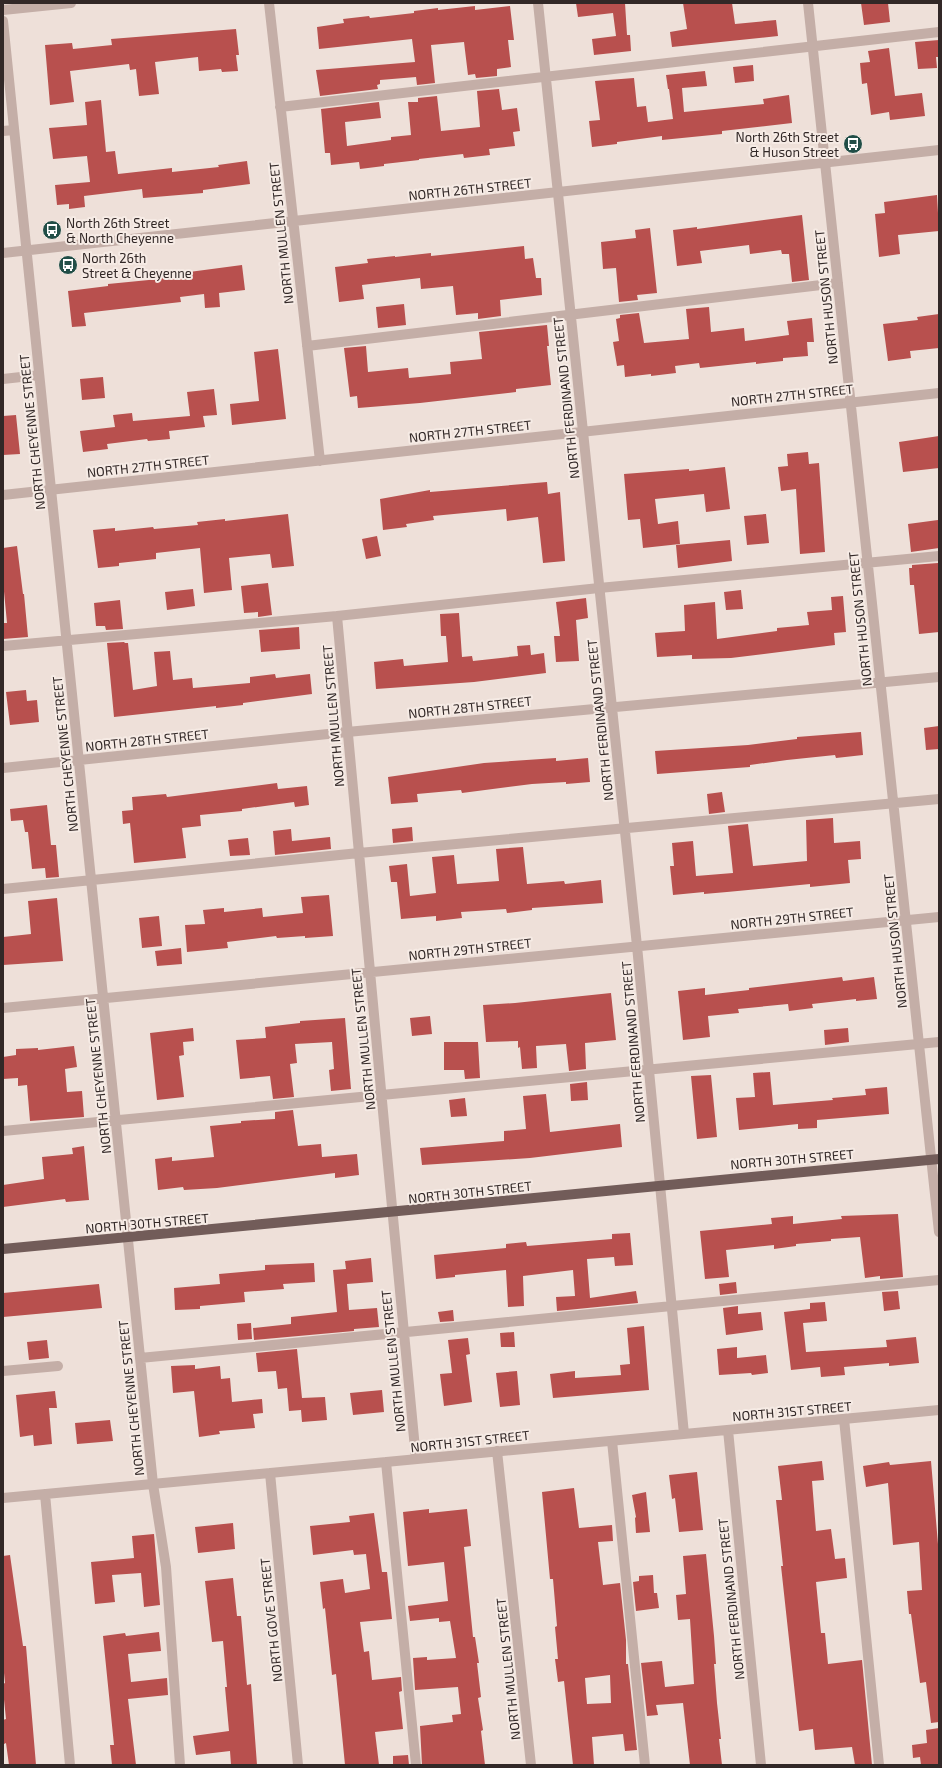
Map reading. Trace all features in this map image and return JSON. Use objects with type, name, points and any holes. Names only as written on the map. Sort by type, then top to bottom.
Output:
[{"type":"main road","name":"NORTH 30TH STREET","points":[[3,1249],[391,1213],[659,1185],[935,1159]]},
{"type":"street","points":[[3,10],[71,3]]},
{"type":"street","name":"NORTH MULLEN STREET","points":[[269,3],[320,461]]},
{"type":"street","name":"NORTH FERDINAND STREET","points":[[538,3],[637,946],[684,1434]]},
{"type":"street","name":"NORTH HUSON STREET","points":[[808,3],[919,1044],[935,1159],[939,1232]]},
{"type":"street","name":"NORTH CHEYENNE STREET","points":[[3,21],[27,250],[38,375],[153,1484],[166,1567],[180,1765]]},
{"type":"street","points":[[280,107],[939,32]]},
{"type":"street","points":[[3,131],[14,130]]},
{"type":"street","name":"NORTH 26TH STREET","points":[[3,253],[825,164],[939,150]]},
{"type":"street","points":[[307,346],[838,283]]},
{"type":"street","points":[[3,379],[38,375]]},
{"type":"street","name":"NORTH 27TH STREET","points":[[3,495],[939,393]]},
{"type":"street","points":[[3,646],[337,616],[599,588],[939,556]]},
{"type":"street","name":"NORTH MULLEN STREET","points":[[337,616],[359,853],[368,972],[382,1095],[391,1213],[416,1459]]},
{"type":"street","name":"NORTH 28TH STREET","points":[[3,768],[347,732],[939,677]]},
{"type":"street","points":[[3,889],[359,853],[939,799]]},
{"type":"street","name":"NORTH 29TH STREET","points":[[3,1008],[939,917]]},
{"type":"street","points":[[3,1131],[939,1042]]},
{"type":"street","points":[[140,1358],[939,1280]]},
{"type":"street","points":[[3,1371],[58,1366]]},
{"type":"street","name":"NORTH 31ST STREET","points":[[3,1498],[939,1410]]},
{"type":"street","points":[[844,1419],[879,1765]]},
{"type":"street","name":"NORTH FERDINAND STREET","points":[[728,1430],[761,1765]]},
{"type":"street","points":[[612,1441],[645,1765]]},
{"type":"street","name":"NORTH MULLEN STREET","points":[[497,1451],[531,1765]]},
{"type":"street","points":[[386,1462],[416,1765]]},
{"type":"street","name":"NORTH GOVE STREET","points":[[270,1473],[298,1765]]},
{"type":"street","points":[[45,1494],[70,1765]]},
{"type":"building","points":[[576,3],[625,3],[627,35],[630,35],[631,51],[594,55],[592,39],[616,36],[613,13],[578,17]]},
{"type":"building","points":[[683,3],[732,3],[735,24],[776,20],[778,36],[672,47],[670,32],[687,29]]},
{"type":"building","points":[[861,3],[888,3],[890,22],[864,25]]},
{"type":"building","points":[[475,6],[475,10],[510,6],[514,40],[508,40],[511,67],[497,69],[497,76],[476,78],[475,74],[468,75],[464,42],[431,45],[435,83],[417,85],[416,77],[380,80],[380,84],[377,85],[378,89],[320,96],[316,70],[415,62],[412,39],[319,49],[317,27],[344,23],[343,19],[369,16],[370,18],[414,13],[414,11],[438,8],[438,10]]},
{"type":"building","points":[[236,29],[239,55],[236,55],[238,71],[222,72],[221,69],[199,71],[198,57],[155,62],[159,94],[139,96],[136,69],[130,70],[129,64],[70,71],[74,102],[50,105],[45,45],[72,43],[73,49],[112,45],[111,39]]},
{"type":"building","points":[[939,40],[939,57],[936,57],[937,68],[918,69],[915,42]]},
{"type":"building","points":[[889,48],[895,96],[922,93],[925,116],[890,120],[889,112],[871,115],[867,83],[862,84],[860,63],[870,62],[868,51]]},
{"type":"building","points":[[753,65],[754,81],[735,83],[733,67]]},
{"type":"building","points":[[705,71],[707,86],[682,88],[684,112],[764,104],[763,99],[789,95],[792,123],[722,131],[722,134],[662,140],[662,136],[592,147],[589,121],[600,120],[595,81],[634,78],[637,107],[646,106],[648,122],[673,119],[666,75]]},
{"type":"building","points":[[499,89],[502,110],[517,108],[520,131],[513,132],[515,146],[489,149],[490,155],[464,158],[463,154],[384,164],[384,166],[360,169],[359,162],[331,165],[330,153],[325,153],[321,109],[379,102],[381,118],[345,122],[347,146],[391,140],[391,137],[411,135],[408,102],[418,102],[418,98],[437,96],[441,131],[480,127],[477,91]]},
{"type":"building","points":[[101,100],[106,152],[115,151],[118,174],[172,168],[172,172],[219,167],[218,165],[247,161],[250,184],[203,190],[203,193],[143,198],[142,189],[84,196],[85,207],[69,209],[69,204],[57,205],[55,185],[90,182],[87,156],[53,159],[49,128],[87,125],[85,102]]},
{"type":"building","points":[[937,195],[939,231],[898,235],[900,254],[879,257],[875,214],[885,213],[884,202]]},
{"type":"building","points":[[802,215],[809,280],[792,282],[789,254],[782,254],[781,250],[750,254],[749,245],[700,251],[702,263],[677,266],[673,230],[697,227],[697,229]]},
{"type":"building","points":[[650,228],[657,293],[637,295],[638,300],[619,302],[616,268],[603,269],[601,242],[636,238],[635,230]]},
{"type":"building","points":[[524,246],[525,259],[533,258],[536,278],[541,278],[542,295],[500,300],[501,316],[478,319],[478,313],[456,315],[453,286],[421,289],[420,278],[362,285],[364,299],[339,302],[335,267],[368,263],[367,259],[431,253],[431,256]]},
{"type":"building","points":[[242,265],[245,290],[219,293],[220,307],[205,308],[204,294],[180,297],[181,302],[84,313],[86,326],[72,327],[68,291],[108,286],[108,284],[159,279],[159,276]]},
{"type":"building","points":[[404,304],[406,325],[378,328],[376,307]]},
{"type":"building","points":[[709,307],[711,332],[744,328],[745,341],[789,335],[787,321],[812,318],[814,342],[807,342],[808,356],[783,358],[783,361],[756,364],[756,362],[700,368],[699,363],[675,366],[676,373],[625,377],[624,365],[617,366],[613,342],[619,341],[616,319],[620,318],[620,315],[639,313],[644,343],[689,339],[686,309]]},
{"type":"building","points":[[939,314],[939,348],[910,351],[911,358],[888,361],[883,324],[918,320],[917,317]]},
{"type":"building","points":[[547,325],[549,346],[547,346],[551,385],[516,389],[516,392],[420,403],[358,408],[357,396],[350,397],[344,348],[366,346],[368,372],[408,368],[409,378],[451,374],[450,362],[482,359],[479,332]]},
{"type":"building","points":[[278,349],[286,419],[232,425],[230,404],[259,401],[254,352]]},
{"type":"building","points":[[103,377],[105,398],[82,400],[80,379]]},
{"type":"building","points":[[214,389],[217,415],[203,416],[205,427],[169,431],[170,439],[148,441],[147,439],[107,444],[108,449],[83,452],[80,431],[115,427],[113,415],[132,413],[133,421],[190,416],[187,392]]},
{"type":"building","points":[[16,415],[20,454],[3,455],[3,416]]},
{"type":"building","points":[[939,436],[939,468],[903,472],[899,442]]},
{"type":"building","points":[[808,452],[809,464],[819,463],[825,552],[800,554],[796,489],[781,491],[778,467],[788,466],[787,454]]},
{"type":"building","points":[[725,467],[730,509],[706,512],[704,494],[655,499],[658,524],[678,521],[680,544],[643,548],[640,519],[628,520],[624,474],[689,469],[689,471]]},
{"type":"building","points":[[547,482],[548,494],[560,492],[565,561],[543,563],[538,517],[507,521],[506,509],[433,516],[434,520],[406,524],[407,527],[383,530],[380,499],[430,490],[430,492]]},
{"type":"building","points":[[288,514],[294,566],[272,568],[270,554],[229,558],[232,590],[204,593],[200,548],[156,553],[156,559],[119,563],[119,566],[98,568],[93,530],[115,528],[115,531],[153,527],[154,529],[198,525],[197,522],[225,519],[225,521]]},
{"type":"building","points":[[766,514],[769,543],[747,545],[744,516]]},
{"type":"building","points":[[938,520],[939,548],[911,552],[908,524]]},
{"type":"building","points":[[377,536],[381,556],[366,559],[362,539]]},
{"type":"building","points":[[730,540],[732,561],[678,568],[676,545]]},
{"type":"building","points":[[17,546],[28,637],[3,639],[3,623],[7,623],[3,581],[3,548]]},
{"type":"building","points":[[938,563],[939,632],[919,634],[914,585],[910,585],[909,568],[912,568],[912,565]]},
{"type":"building","points":[[268,583],[272,615],[258,617],[258,612],[244,613],[241,586]]},
{"type":"building","points":[[193,589],[195,606],[167,610],[165,592]]},
{"type":"building","points":[[741,590],[743,609],[726,610],[724,592]]},
{"type":"building","points":[[843,596],[846,632],[834,633],[835,645],[731,658],[692,659],[692,655],[657,657],[655,633],[685,631],[684,605],[715,602],[717,639],[777,631],[777,628],[809,625],[807,612],[832,610],[831,597]]},
{"type":"building","points":[[586,598],[588,618],[576,620],[579,661],[556,662],[554,636],[560,636],[556,602]]},
{"type":"building","points":[[120,600],[123,629],[106,630],[105,626],[96,626],[94,603]]},
{"type":"building","points":[[459,613],[462,657],[472,656],[473,661],[518,656],[517,646],[530,645],[531,655],[544,653],[546,673],[474,682],[376,689],[374,662],[403,659],[404,666],[448,662],[446,636],[441,636],[440,614]]},
{"type":"building","points":[[299,627],[300,649],[261,652],[259,630]]},
{"type":"building","points":[[107,643],[128,643],[133,690],[157,686],[154,652],[170,651],[173,680],[192,678],[193,688],[250,683],[250,677],[275,674],[276,678],[310,674],[312,694],[243,703],[243,705],[216,708],[216,706],[114,717]]},
{"type":"building","points":[[26,690],[27,701],[37,700],[39,722],[10,725],[6,692]]},
{"type":"building","points":[[939,726],[939,749],[926,750],[924,728]]},
{"type":"building","points":[[861,732],[863,755],[836,758],[835,755],[750,765],[750,767],[657,774],[655,751],[748,745],[797,739],[797,737]]},
{"type":"building","points":[[556,758],[556,761],[588,758],[590,782],[532,784],[462,793],[461,790],[417,794],[418,802],[391,804],[388,777],[484,763]]},
{"type":"building","points":[[277,783],[278,789],[307,786],[309,805],[295,807],[294,802],[242,809],[242,811],[200,815],[201,826],[182,828],[186,858],[134,863],[130,823],[123,824],[122,811],[133,810],[132,797],[166,794],[167,797]]},
{"type":"building","points":[[722,792],[725,812],[709,814],[707,794]]},
{"type":"building","points":[[47,805],[51,845],[56,845],[59,877],[46,878],[45,868],[32,869],[28,832],[25,832],[23,820],[11,821],[10,809]]},
{"type":"building","points":[[833,818],[834,843],[860,841],[861,859],[848,860],[850,883],[810,887],[810,884],[704,894],[704,892],[673,895],[670,866],[674,866],[672,843],[693,841],[696,876],[733,873],[728,826],[748,824],[753,866],[807,861],[806,820]]},
{"type":"building","points":[[412,827],[413,841],[393,843],[392,829]]},
{"type":"building","points":[[291,829],[292,841],[330,837],[331,849],[275,855],[273,831]]},
{"type":"building","points":[[248,838],[250,855],[230,856],[228,840]]},
{"type":"building","points":[[523,847],[527,884],[564,881],[565,884],[601,880],[603,903],[532,908],[532,910],[507,913],[506,909],[461,912],[462,918],[436,921],[436,916],[401,919],[397,882],[391,882],[389,866],[407,864],[410,896],[436,893],[432,857],[454,855],[457,884],[499,881],[496,849]]},
{"type":"building","points":[[329,895],[333,936],[277,938],[276,936],[227,942],[228,948],[187,952],[185,925],[205,924],[203,910],[224,908],[224,912],[262,908],[263,917],[303,913],[301,897]]},
{"type":"building","points":[[57,898],[63,961],[3,965],[3,937],[31,934],[28,901]]},
{"type":"building","points":[[159,916],[162,946],[142,948],[139,918]]},
{"type":"building","points":[[181,948],[182,964],[157,966],[155,951]]},
{"type":"building","points":[[842,977],[843,981],[874,977],[877,999],[856,1001],[856,999],[812,1004],[813,1008],[789,1011],[788,1004],[738,1009],[739,1013],[708,1016],[710,1037],[683,1040],[678,991],[705,988],[705,995],[749,990],[749,988]]},
{"type":"building","points":[[611,993],[616,1040],[585,1043],[586,1069],[569,1071],[566,1044],[536,1046],[537,1068],[522,1069],[518,1041],[486,1042],[483,1005]]},
{"type":"building","points":[[430,1016],[432,1034],[412,1036],[410,1018]]},
{"type":"building","points":[[345,1018],[351,1089],[331,1091],[329,1070],[334,1069],[332,1042],[295,1044],[297,1063],[290,1064],[294,1097],[273,1099],[270,1076],[240,1079],[236,1040],[266,1038],[265,1027],[300,1023],[300,1021]]},
{"type":"building","points":[[193,1028],[194,1041],[183,1042],[184,1055],[179,1056],[184,1097],[157,1100],[150,1033]]},
{"type":"building","points":[[848,1028],[849,1042],[825,1045],[824,1030]]},
{"type":"building","points":[[444,1042],[478,1042],[480,1078],[465,1079],[464,1070],[444,1070]]},
{"type":"building","points":[[74,1046],[77,1067],[65,1069],[67,1092],[82,1091],[84,1117],[30,1121],[27,1085],[18,1086],[18,1078],[3,1079],[3,1057],[16,1055],[16,1049],[38,1048],[38,1050]]},
{"type":"building","points":[[770,1072],[773,1105],[833,1100],[832,1098],[866,1095],[865,1089],[887,1087],[889,1114],[817,1120],[817,1128],[798,1129],[798,1124],[739,1130],[736,1098],[755,1097],[753,1073]]},
{"type":"building","points":[[711,1075],[717,1137],[697,1139],[691,1076]]},
{"type":"building","points":[[587,1082],[588,1100],[571,1101],[570,1084]]},
{"type":"building","points":[[546,1094],[550,1132],[620,1124],[622,1147],[530,1158],[422,1165],[420,1148],[504,1141],[504,1131],[526,1129],[523,1096]]},
{"type":"building","points":[[465,1098],[467,1116],[451,1117],[449,1100]]},
{"type":"building","points":[[293,1110],[298,1146],[321,1144],[322,1157],[357,1154],[359,1175],[335,1178],[335,1173],[217,1188],[184,1190],[183,1187],[158,1190],[155,1159],[172,1157],[172,1161],[214,1157],[210,1126],[241,1123],[241,1121],[275,1119],[275,1112]]},
{"type":"building","points":[[84,1146],[89,1200],[66,1202],[65,1199],[3,1207],[3,1185],[44,1179],[42,1157],[73,1154],[72,1148]]},
{"type":"building","points":[[898,1214],[903,1277],[880,1279],[880,1276],[865,1278],[860,1237],[831,1239],[831,1241],[796,1244],[796,1246],[774,1249],[774,1245],[726,1250],[729,1277],[705,1279],[700,1231],[772,1224],[771,1218],[793,1216],[793,1224],[842,1219],[841,1216]]},
{"type":"building","points":[[630,1233],[633,1265],[615,1266],[614,1257],[587,1259],[590,1298],[636,1291],[638,1303],[557,1311],[556,1297],[575,1296],[573,1270],[523,1276],[524,1306],[508,1307],[506,1270],[455,1275],[455,1277],[436,1279],[434,1255],[506,1248],[506,1244],[526,1242],[527,1246],[612,1239],[612,1234]]},
{"type":"building","points":[[371,1258],[373,1282],[347,1284],[349,1310],[377,1308],[379,1327],[354,1329],[354,1331],[254,1340],[253,1328],[291,1324],[291,1317],[337,1312],[333,1270],[346,1269],[345,1261]]},
{"type":"building","points":[[314,1263],[315,1282],[283,1284],[284,1289],[244,1292],[245,1302],[200,1306],[200,1309],[175,1310],[174,1288],[220,1284],[219,1274],[265,1270],[265,1265]]},
{"type":"building","points":[[736,1282],[737,1293],[720,1295],[719,1284]]},
{"type":"building","points":[[99,1284],[102,1308],[3,1317],[3,1293]]},
{"type":"building","points":[[898,1291],[900,1309],[884,1311],[882,1292]]},
{"type":"building","points":[[825,1302],[827,1321],[803,1323],[806,1352],[887,1347],[886,1340],[916,1337],[919,1363],[889,1366],[889,1363],[844,1367],[845,1375],[821,1377],[820,1367],[791,1370],[784,1312],[810,1309],[810,1303]]},
{"type":"building","points":[[738,1306],[738,1314],[761,1312],[763,1330],[726,1335],[723,1308]]},
{"type":"building","points":[[453,1310],[454,1321],[440,1322],[438,1312]]},
{"type":"building","points":[[251,1323],[252,1339],[238,1340],[237,1324]]},
{"type":"building","points":[[644,1326],[649,1390],[553,1398],[550,1374],[575,1371],[575,1378],[621,1375],[620,1365],[630,1364],[627,1328]]},
{"type":"building","points":[[514,1332],[515,1347],[501,1347],[500,1333]]},
{"type":"building","points":[[468,1338],[470,1354],[466,1355],[472,1402],[444,1406],[440,1374],[452,1373],[448,1340]]},
{"type":"building","points":[[47,1340],[49,1358],[29,1360],[27,1342]]},
{"type":"building","points":[[737,1347],[737,1358],[766,1355],[768,1373],[752,1375],[751,1373],[719,1375],[717,1349]]},
{"type":"building","points":[[297,1349],[302,1398],[325,1397],[327,1420],[302,1422],[301,1410],[289,1411],[287,1388],[278,1389],[276,1371],[258,1372],[256,1353]]},
{"type":"building","points":[[195,1365],[195,1369],[220,1366],[221,1379],[230,1378],[232,1402],[262,1399],[263,1413],[253,1414],[255,1428],[219,1431],[220,1434],[199,1437],[194,1391],[173,1393],[171,1366]]},
{"type":"building","points":[[517,1371],[520,1405],[500,1407],[496,1373]]},
{"type":"building","points":[[382,1390],[384,1412],[353,1415],[350,1393]]},
{"type":"building","points":[[55,1391],[57,1408],[49,1408],[52,1444],[34,1446],[33,1435],[20,1437],[16,1395]]},
{"type":"building","points":[[110,1420],[113,1441],[77,1444],[75,1423]]},
{"type":"building","points":[[822,1461],[824,1480],[812,1481],[816,1531],[831,1529],[835,1559],[845,1558],[847,1578],[816,1582],[821,1633],[825,1633],[828,1664],[862,1660],[872,1765],[855,1765],[852,1747],[815,1750],[813,1729],[799,1731],[781,1566],[783,1566],[776,1500],[782,1500],[778,1466]]},
{"type":"building","points":[[931,1461],[939,1556],[939,1722],[931,1723],[926,1682],[920,1683],[911,1614],[909,1614],[907,1591],[922,1590],[919,1542],[893,1545],[888,1483],[866,1487],[863,1466],[889,1462],[890,1465]]},
{"type":"building","points":[[697,1472],[703,1530],[679,1532],[675,1498],[672,1499],[669,1475]]},
{"type":"building","points":[[574,1488],[579,1528],[612,1525],[613,1541],[598,1542],[603,1585],[620,1583],[626,1640],[626,1664],[628,1664],[637,1750],[625,1751],[623,1734],[592,1737],[594,1765],[573,1765],[564,1681],[558,1682],[555,1659],[558,1659],[555,1627],[557,1626],[553,1579],[550,1579],[542,1492]],"holes":[[[610,1675],[611,1703],[587,1704],[585,1678]]]},
{"type":"building","points":[[646,1492],[650,1532],[636,1533],[636,1517],[632,1495]]},
{"type":"building","points":[[429,1509],[429,1513],[467,1509],[471,1546],[464,1547],[473,1637],[475,1637],[479,1663],[477,1663],[481,1697],[478,1698],[483,1730],[481,1731],[485,1765],[422,1765],[420,1726],[453,1722],[452,1715],[461,1714],[458,1687],[415,1690],[413,1658],[427,1657],[427,1660],[456,1658],[450,1621],[439,1622],[439,1618],[410,1621],[408,1606],[448,1601],[444,1562],[408,1566],[403,1512]]},
{"type":"building","points":[[374,1513],[382,1572],[387,1572],[392,1619],[360,1622],[364,1652],[369,1651],[372,1680],[401,1677],[402,1691],[399,1692],[403,1729],[375,1732],[379,1765],[345,1765],[336,1674],[332,1675],[325,1608],[323,1609],[320,1582],[343,1579],[345,1593],[370,1589],[366,1554],[354,1555],[353,1550],[313,1555],[310,1526],[350,1522],[349,1516]]},
{"type":"building","points":[[233,1523],[235,1549],[198,1553],[195,1527]]},
{"type":"building","points":[[154,1534],[160,1605],[144,1607],[141,1573],[112,1575],[115,1602],[95,1604],[91,1562],[134,1558],[132,1536]]},
{"type":"building","points":[[706,1554],[714,1636],[716,1664],[714,1664],[722,1765],[690,1765],[683,1703],[656,1705],[658,1715],[647,1716],[641,1663],[662,1661],[665,1687],[694,1684],[690,1619],[678,1620],[676,1595],[686,1594],[683,1556]]},
{"type":"building","points":[[10,1555],[23,1646],[26,1646],[36,1765],[9,1765],[6,1743],[4,1744],[3,1720],[6,1719],[3,1690],[3,1684],[5,1683],[3,1663],[3,1556]]},
{"type":"building","points":[[653,1575],[654,1593],[657,1593],[659,1608],[636,1611],[633,1582],[639,1581],[639,1576]]},
{"type":"building","points":[[233,1578],[237,1616],[241,1616],[247,1685],[251,1684],[257,1765],[231,1765],[230,1751],[196,1755],[193,1736],[229,1731],[223,1641],[212,1642],[205,1581]]},
{"type":"building","points":[[159,1632],[161,1651],[128,1654],[131,1682],[167,1678],[168,1695],[128,1699],[136,1765],[112,1765],[110,1745],[114,1745],[103,1636],[125,1633],[126,1636]]},
{"type":"building","points":[[939,1728],[939,1765],[921,1765],[920,1757],[913,1758],[912,1745],[927,1743],[926,1730]]},
{"type":"building","points":[[408,1755],[409,1765],[393,1765],[393,1756]]},
{"type":"place","name":"North 26th Street & Huson Street","points":[[853,144]]},
{"type":"place","name":"North 26th Street & North Cheyenne","points":[[52,230]]},
{"type":"place","name":"North 26th Street & Cheyenne","points":[[68,265]]}]
